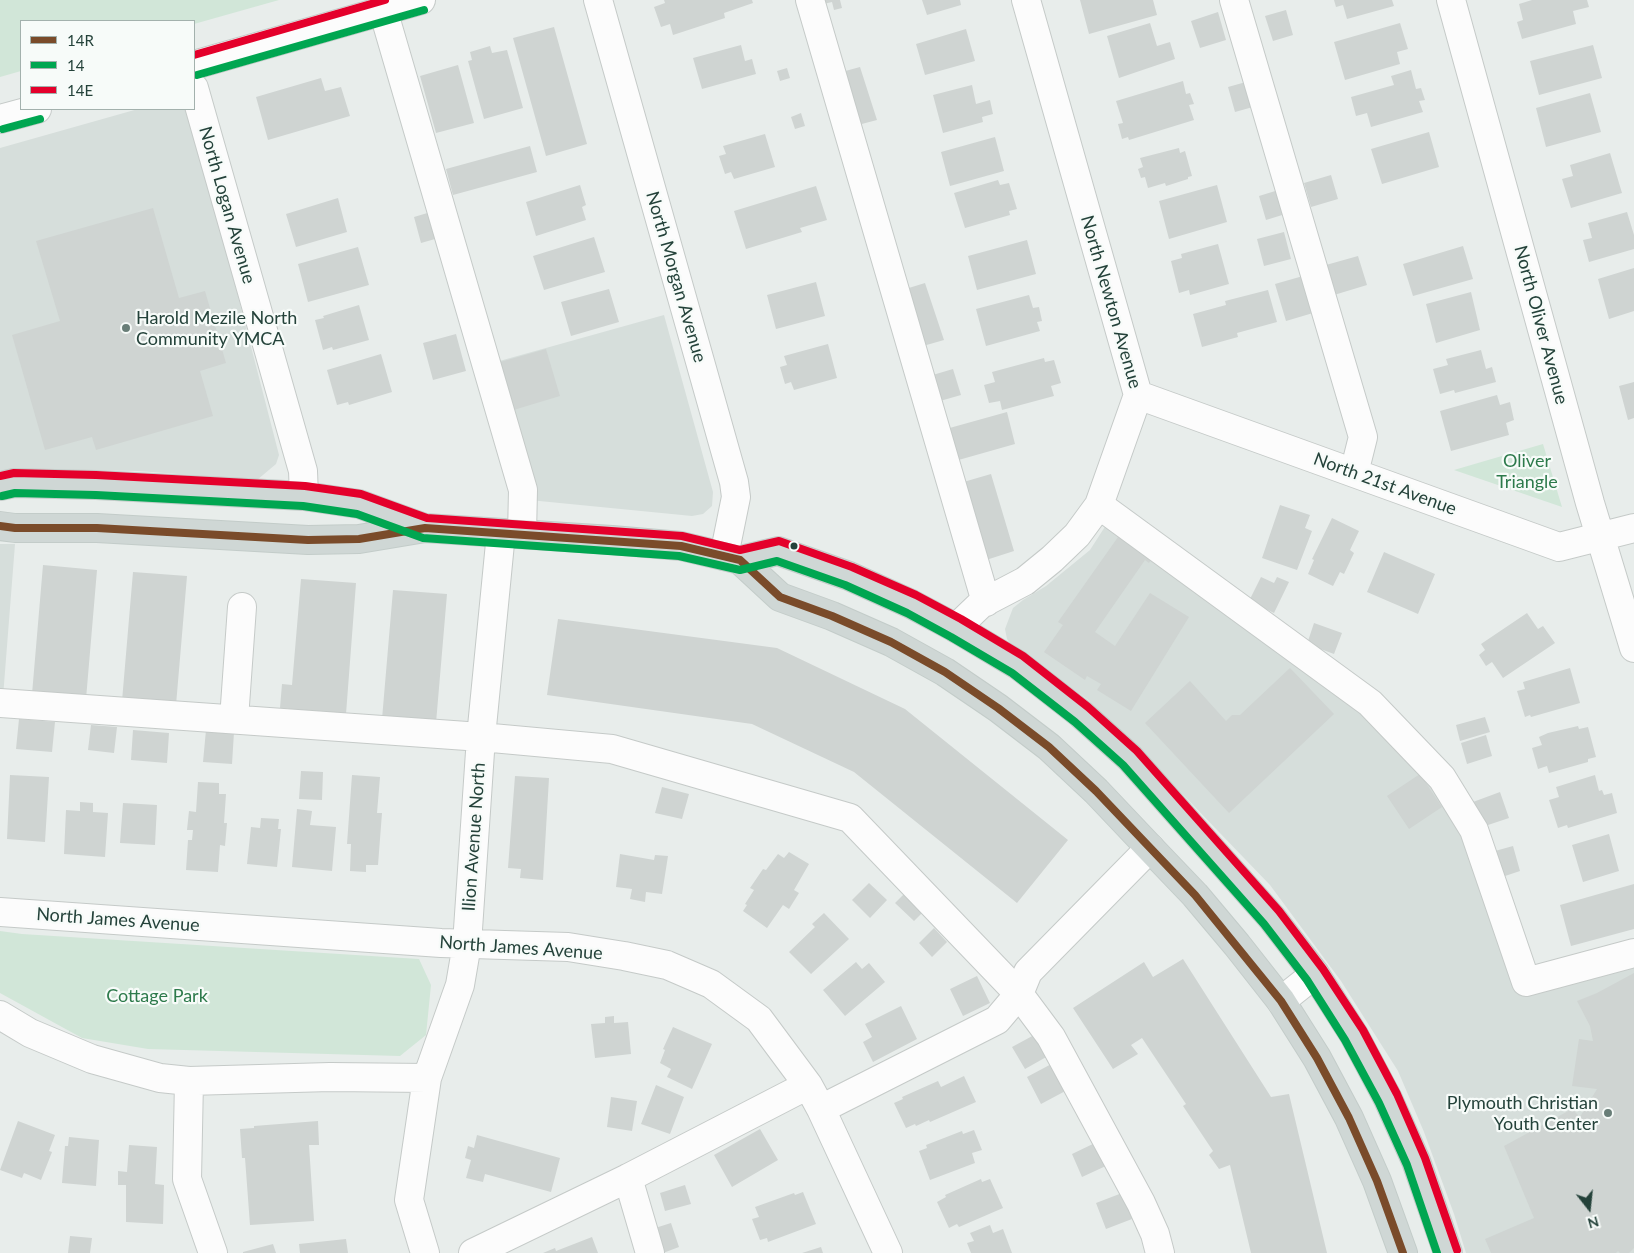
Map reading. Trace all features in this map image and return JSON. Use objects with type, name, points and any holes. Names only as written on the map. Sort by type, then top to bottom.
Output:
[{"type":"main road","points":[[0,486],[14,483],[96,485],[304,496],[359,504],[426,528]]},
{"type":"main road","points":[[0,526],[15,528],[97,528],[308,540],[358,539],[426,528],[681,546],[732,558],[778,551],[849,576],[911,604],[1018,664],[1081,714],[1130,758],[1272,918],[1315,974],[1354,1035],[1388,1098],[1416,1161],[1448,1253]]},
{"type":"main road","points":[[732,558],[780,597],[832,616],[891,642],[945,672],[998,708],[1049,748],[1096,791],[1225,931],[1281,1001],[1316,1058],[1349,1118],[1377,1180],[1403,1253]]},
{"type":"street","points":[[195,64],[421,0]]},
{"type":"street","name":"North Morgan Avenue","points":[[598,0],[734,482],[736,497],[732,558]]},
{"type":"street","points":[[810,0],[986,602]]},
{"type":"street","name":"North Newton Avenue","points":[[956,628],[979,606],[1025,581],[1077,535],[1099,505],[1138,396],[1026,0]]},
{"type":"street","points":[[1234,0],[1363,437],[1354,473]]},
{"type":"street","name":"North Oliver Avenue","points":[[1451,0],[1600,537],[1634,648]]},
{"type":"street","name":"Ilion Avenue North","points":[[383,10],[523,490],[512,534],[482,737],[467,944],[460,985],[427,1078],[409,1200],[425,1253]]},
{"type":"street","name":"North Logan Avenue","points":[[195,92],[303,471],[304,496]]},
{"type":"street","points":[[0,119],[33,110]]},
{"type":"street","name":"North 21st Avenue","points":[[1138,396],[1558,547],[1634,528]]},
{"type":"street","points":[[1099,505],[1370,703],[1442,778],[1474,830],[1526,982],[1634,953]]},
{"type":"street","points":[[234,719],[242,607]]},
{"type":"street","points":[[0,703],[482,737],[612,749],[850,818],[1019,994],[1050,1037],[1141,1203],[1155,1234],[1160,1253]]},
{"type":"street","points":[[821,1109],[997,1020],[1019,994],[1028,972],[1150,848]]},
{"type":"street","name":"North James Avenue","points":[[0,912],[385,940],[568,947],[624,956],[676,969],[711,984],[760,1019],[808,1085],[888,1253]]},
{"type":"street","points":[[1281,1001],[1315,974]]},
{"type":"street","points":[[0,1015],[30,1033],[92,1059],[160,1078],[189,1081],[330,1077],[427,1078]]},
{"type":"street","points":[[189,1081],[187,1179],[213,1253]]},
{"type":"street","points":[[473,1253],[628,1178],[808,1085]]},
{"type":"street","points":[[628,1178],[650,1253]]},
{"type":"shaded area","points":[[134,110],[188,110],[191,114],[279,455],[276,464],[257,480],[138,471],[27,469],[0,471],[0,148]]},
{"type":"shaded area","points":[[664,315],[713,492],[712,506],[703,514],[692,516],[519,499],[478,367]]},
{"type":"shaded area","points":[[1117,508],[1443,763],[1532,973],[1634,947],[1634,1253],[1466,1253],[1424,1132],[1398,1071],[1341,981],[1270,885],[1166,777],[1087,699],[1013,648],[1007,639],[1005,629],[1013,608],[1046,586],[1090,550]]},
{"type":"shaded area","points":[[0,544],[15,544],[3,697],[0,697]]},
{"type":"green space","points":[[0,0],[279,0],[195,24],[195,20],[20,20],[20,71],[0,77]]},
{"type":"green space","name":"Oliver Triangle","points":[[1543,444],[1562,507],[1454,470]]},
{"type":"green space","name":"Cottage Park","points":[[0,931],[22,934],[419,959],[431,985],[426,1035],[400,1056],[148,1049],[82,1038],[0,993]]},
{"type":"building","points":[[664,0],[752,0],[753,3],[724,13],[725,18],[673,35],[670,24],[661,27],[654,7],[665,3]]},
{"type":"building","points":[[818,0],[840,0],[842,8],[834,10],[832,2],[819,5]]},
{"type":"building","points":[[922,0],[960,0],[961,5],[927,15]]},
{"type":"building","points":[[1080,0],[1153,0],[1157,15],[1089,34]]},
{"type":"building","points":[[1334,0],[1392,0],[1394,6],[1347,19],[1343,5],[1336,7]]},
{"type":"building","points":[[1532,0],[1587,0],[1589,7],[1573,11],[1576,24],[1522,39],[1517,22],[1523,20],[1519,4]]},
{"type":"building","points":[[1286,10],[1293,35],[1273,41],[1265,16]]},
{"type":"building","points":[[1218,12],[1226,40],[1200,48],[1191,21]]},
{"type":"building","points":[[1150,23],[1157,46],[1170,42],[1175,59],[1119,78],[1107,36]]},
{"type":"building","points":[[1400,23],[1408,49],[1397,52],[1400,64],[1345,80],[1334,42]]},
{"type":"building","points":[[554,27],[587,144],[546,156],[513,38]]},
{"type":"building","points":[[966,29],[975,61],[925,75],[916,44]]},
{"type":"building","points":[[741,45],[745,61],[752,59],[756,74],[702,89],[693,58]]},
{"type":"building","points":[[1593,45],[1602,78],[1539,95],[1530,61]]},
{"type":"building","points":[[490,46],[492,53],[507,50],[523,108],[484,119],[468,61],[472,60],[470,52]]},
{"type":"building","points":[[458,65],[474,123],[436,133],[420,76]]},
{"type":"building","points":[[860,67],[877,120],[854,126],[838,73]]},
{"type":"building","points":[[787,68],[790,78],[780,81],[777,71]]},
{"type":"building","points":[[1411,70],[1416,89],[1421,88],[1425,100],[1419,101],[1423,112],[1371,127],[1367,113],[1356,116],[1351,97],[1394,85],[1391,76]]},
{"type":"building","points":[[321,78],[325,91],[341,87],[350,116],[268,140],[256,97]]},
{"type":"building","points":[[1253,80],[1260,105],[1235,112],[1228,87]]},
{"type":"building","points":[[1183,81],[1186,94],[1190,93],[1194,104],[1189,105],[1194,120],[1129,140],[1128,137],[1122,139],[1118,124],[1123,123],[1116,101]]},
{"type":"building","points":[[972,85],[976,104],[990,100],[993,114],[982,117],[983,122],[943,133],[933,95]]},
{"type":"building","points":[[1590,93],[1601,132],[1546,147],[1536,108]]},
{"type":"building","points":[[801,113],[805,126],[795,129],[791,117]]},
{"type":"building","points":[[1429,132],[1439,167],[1382,184],[1371,149]]},
{"type":"building","points":[[765,134],[775,167],[734,179],[731,172],[725,174],[719,156],[726,154],[723,146]]},
{"type":"building","points":[[995,137],[1004,171],[950,186],[941,152]]},
{"type":"building","points":[[530,146],[537,172],[453,195],[446,169]]},
{"type":"building","points":[[1179,148],[1180,153],[1185,151],[1192,176],[1166,186],[1165,183],[1148,188],[1145,177],[1141,178],[1138,169],[1143,167],[1140,158]]},
{"type":"building","points":[[1610,153],[1622,193],[1571,208],[1562,179],[1573,176],[1570,165]]},
{"type":"building","points":[[1331,175],[1338,199],[1311,207],[1304,183]]},
{"type":"building","points":[[998,180],[1000,185],[1009,183],[1017,209],[1009,211],[1010,215],[965,228],[954,193]]},
{"type":"building","points":[[580,185],[586,205],[582,207],[586,220],[536,236],[526,202]]},
{"type":"building","points":[[1217,185],[1227,222],[1169,239],[1159,201]]},
{"type":"building","points":[[816,186],[827,220],[800,228],[802,232],[746,249],[734,211]]},
{"type":"building","points":[[1285,188],[1292,212],[1266,220],[1259,196]]},
{"type":"building","points":[[338,198],[347,232],[296,247],[286,214]]},
{"type":"building","name":"Harold Mezile North Community YMCA","points":[[153,208],[179,298],[205,291],[226,363],[200,371],[213,416],[96,450],[92,437],[45,450],[12,335],[60,321],[36,241]]},
{"type":"building","points":[[434,211],[442,237],[421,243],[414,217]]},
{"type":"building","points":[[1627,212],[1634,235],[1634,249],[1589,262],[1583,240],[1592,238],[1588,223]]},
{"type":"building","points":[[1284,232],[1291,259],[1264,266],[1257,239]]},
{"type":"building","points":[[594,237],[605,272],[544,290],[533,256]]},
{"type":"building","points":[[1027,240],[1036,274],[977,290],[968,256]]},
{"type":"building","points":[[1218,244],[1229,284],[1190,295],[1189,290],[1179,293],[1171,261],[1182,258],[1181,254]]},
{"type":"building","points":[[1463,246],[1473,279],[1413,296],[1403,264]]},
{"type":"building","points":[[358,247],[369,285],[308,302],[298,264]]},
{"type":"building","points":[[1358,256],[1367,285],[1334,295],[1326,265]]},
{"type":"building","points":[[1634,268],[1634,311],[1609,319],[1598,279]]},
{"type":"building","points":[[1303,276],[1313,313],[1286,321],[1275,284]]},
{"type":"building","points":[[816,282],[825,316],[776,329],[767,295]]},
{"type":"building","points":[[925,283],[944,340],[916,348],[899,291]]},
{"type":"building","points":[[609,289],[619,322],[571,336],[561,302]]},
{"type":"building","points":[[1268,290],[1277,322],[1237,333],[1238,337],[1202,347],[1193,314],[1226,305],[1225,301]]},
{"type":"building","points":[[1471,292],[1480,330],[1436,343],[1426,304]]},
{"type":"building","points":[[1029,295],[1033,308],[1039,307],[1042,321],[1037,322],[1040,331],[986,346],[976,309]]},
{"type":"building","points":[[359,305],[369,340],[333,350],[332,347],[323,350],[315,320]]},
{"type":"building","points":[[456,334],[466,371],[433,380],[423,343]]},
{"type":"building","points":[[828,344],[837,378],[794,390],[791,382],[785,384],[780,367],[787,365],[784,356]]},
{"type":"building","points":[[546,349],[560,396],[507,412],[493,364]]},
{"type":"building","points":[[1481,350],[1486,369],[1492,367],[1496,382],[1455,393],[1454,390],[1440,394],[1433,369],[1448,365],[1446,359]]},
{"type":"building","points":[[381,354],[392,392],[349,405],[348,402],[337,405],[327,370]]},
{"type":"building","points":[[1044,358],[1045,362],[1054,360],[1061,383],[1051,386],[1054,396],[1002,410],[1000,401],[989,403],[984,385],[995,382],[992,372]]},
{"type":"building","points":[[953,369],[961,395],[933,403],[926,377]]},
{"type":"building","points":[[1634,382],[1634,418],[1628,420],[1619,386]]},
{"type":"building","points":[[1497,395],[1500,405],[1510,402],[1514,420],[1506,423],[1509,435],[1451,451],[1440,411]]},
{"type":"building","points":[[1007,412],[1015,444],[955,461],[946,429]]},
{"type":"building","points":[[991,474],[1014,551],[983,561],[960,483]]},
{"type":"building","points":[[1280,505],[1310,515],[1305,528],[1312,531],[1297,570],[1262,558]]},
{"type":"building","points":[[1332,518],[1359,531],[1350,550],[1354,553],[1344,574],[1340,572],[1333,586],[1308,574],[1314,560],[1312,559]]},
{"type":"building","points":[[1123,530],[1155,553],[1149,563],[1145,560],[1095,632],[1115,646],[1150,593],[1189,617],[1131,711],[1097,690],[1101,684],[1087,676],[1085,680],[1044,652],[1063,625],[1058,622]]},
{"type":"building","points":[[1384,552],[1435,574],[1418,614],[1367,592]]},
{"type":"building","points":[[43,565],[97,570],[86,699],[32,694]]},
{"type":"building","points":[[133,572],[187,576],[176,705],[122,701]]},
{"type":"building","points":[[1261,577],[1274,583],[1277,577],[1289,582],[1274,613],[1249,601]]},
{"type":"building","points":[[301,579],[356,583],[346,714],[280,708],[282,684],[292,685]]},
{"type":"building","points":[[393,590],[447,594],[436,723],[382,719]]},
{"type":"building","points":[[1527,613],[1538,629],[1543,626],[1555,643],[1503,678],[1492,662],[1486,666],[1479,655],[1485,650],[1481,644]]},
{"type":"building","points":[[558,619],[777,648],[905,709],[1068,840],[1017,903],[854,772],[752,724],[547,695]]},
{"type":"building","points":[[1314,623],[1342,633],[1334,654],[1307,644]]},
{"type":"building","points":[[1290,668],[1334,714],[1229,813],[1145,723],[1190,681],[1226,721],[1232,715],[1240,715]]},
{"type":"building","points":[[1570,668],[1580,703],[1525,717],[1517,691],[1525,689],[1523,682]]},
{"type":"building","points":[[1485,717],[1490,732],[1460,741],[1456,725]]},
{"type":"building","points":[[19,719],[55,722],[52,752],[16,749]]},
{"type":"building","points":[[91,725],[117,727],[114,753],[88,750]]},
{"type":"building","points":[[1578,726],[1579,729],[1588,727],[1596,757],[1588,759],[1588,762],[1549,773],[1547,766],[1538,769],[1532,748],[1542,745],[1539,737]]},
{"type":"building","points":[[133,730],[169,733],[167,763],[131,760]]},
{"type":"building","points":[[206,730],[234,732],[232,764],[203,762]]},
{"type":"building","points":[[1486,735],[1492,756],[1467,764],[1461,743]]},
{"type":"building","points":[[301,771],[323,772],[322,800],[299,799]]},
{"type":"building","points":[[1420,774],[1442,807],[1409,829],[1387,796]]},
{"type":"building","points":[[10,775],[49,777],[45,842],[7,839]]},
{"type":"building","points":[[352,775],[380,777],[377,813],[382,813],[378,865],[366,865],[366,872],[350,871],[351,844],[347,844]]},
{"type":"building","points":[[1595,775],[1599,791],[1602,790],[1604,795],[1612,793],[1617,813],[1568,828],[1567,825],[1558,828],[1549,800],[1559,797],[1556,787]]},
{"type":"building","points":[[515,776],[549,778],[543,880],[520,878],[521,869],[508,868]]},
{"type":"building","points":[[198,782],[219,783],[219,794],[226,794],[224,823],[227,823],[225,846],[220,845],[218,872],[186,870],[188,840],[192,840],[193,830],[187,830],[189,811],[196,812]]},
{"type":"building","points":[[662,787],[689,794],[682,819],[655,813]]},
{"type":"building","points":[[1500,792],[1509,818],[1482,827],[1473,802]]},
{"type":"building","points":[[80,802],[93,803],[93,812],[108,813],[105,857],[64,854],[66,810],[80,811]]},
{"type":"building","points":[[123,803],[157,805],[155,845],[120,843]]},
{"type":"building","points":[[297,809],[312,811],[310,825],[336,827],[332,871],[292,867]]},
{"type":"building","points":[[261,818],[279,819],[278,829],[281,829],[277,867],[247,864],[251,827],[260,828]]},
{"type":"building","points":[[1609,834],[1619,871],[1583,882],[1572,845]]},
{"type":"building","points":[[1513,846],[1520,871],[1502,877],[1495,851]]},
{"type":"building","points":[[789,852],[809,864],[794,890],[799,893],[789,909],[783,905],[767,928],[743,911],[747,905],[745,904],[754,890],[750,888],[763,869],[766,870],[778,854],[784,858]]},
{"type":"building","points":[[620,854],[654,860],[655,855],[668,856],[662,894],[646,892],[645,902],[630,899],[632,889],[616,887]]},
{"type":"building","points":[[869,883],[887,900],[870,918],[852,900]]},
{"type":"building","points":[[1634,884],[1634,929],[1571,946],[1560,905]]},
{"type":"building","points":[[908,890],[927,908],[914,921],[895,903]]},
{"type":"building","points":[[824,913],[849,939],[811,974],[789,952],[815,927],[812,924]]},
{"type":"building","points":[[934,928],[947,942],[932,957],[919,943]]},
{"type":"building","points":[[1183,959],[1271,1097],[1289,1094],[1327,1253],[1251,1253],[1230,1165],[1219,1169],[1209,1155],[1213,1151],[1183,1106],[1186,1104],[1142,1038],[1131,1045],[1138,1054],[1113,1069],[1073,1008],[1144,962],[1153,977]]},
{"type":"building","points":[[856,962],[862,969],[869,963],[885,982],[845,1016],[823,990]]},
{"type":"building","name":"Plymouth Christian Youth Center","points":[[1634,973],[1634,1248],[1629,1253],[1620,1253],[1618,1251],[1616,1253],[1491,1253],[1485,1239],[1534,1218],[1504,1146],[1572,1109],[1580,1117],[1597,1089],[1572,1086],[1579,1039],[1593,1041],[1590,1026],[1577,1001],[1597,993]]},
{"type":"building","points":[[977,976],[990,1003],[963,1016],[950,989]]},
{"type":"building","points":[[901,1006],[917,1039],[873,1062],[863,1042],[872,1037],[865,1024]]},
{"type":"building","points":[[614,1016],[614,1023],[628,1022],[631,1054],[595,1058],[591,1024],[605,1023],[605,1017]]},
{"type":"building","points":[[673,1027],[712,1044],[692,1089],[667,1077],[671,1069],[660,1063],[665,1050],[663,1049]]},
{"type":"building","points":[[1036,1034],[1048,1056],[1025,1069],[1012,1047]]},
{"type":"building","points":[[1057,1061],[1071,1088],[1041,1104],[1027,1077]]},
{"type":"building","points":[[964,1076],[976,1102],[930,1122],[929,1120],[906,1128],[894,1103],[903,1099],[902,1097],[938,1081],[941,1087]]},
{"type":"building","points":[[656,1085],[684,1097],[670,1134],[641,1124]]},
{"type":"building","points":[[611,1097],[637,1101],[632,1131],[607,1127]]},
{"type":"building","points":[[18,1121],[55,1135],[49,1151],[52,1152],[41,1180],[24,1173],[22,1178],[0,1170]]},
{"type":"building","points":[[318,1121],[319,1145],[309,1145],[314,1221],[250,1225],[245,1158],[242,1158],[240,1129],[254,1128],[254,1126]]},
{"type":"building","points":[[760,1129],[778,1160],[732,1187],[714,1155]]},
{"type":"building","points":[[974,1130],[982,1150],[972,1153],[975,1163],[930,1180],[919,1151],[927,1148],[926,1145],[962,1131],[963,1134]]},
{"type":"building","points":[[477,1135],[560,1158],[551,1192],[485,1174],[483,1182],[466,1178],[471,1160],[465,1158],[468,1146],[474,1148]]},
{"type":"building","points":[[69,1137],[99,1140],[96,1186],[62,1183],[65,1146],[68,1146]]},
{"type":"building","points":[[1097,1142],[1108,1165],[1082,1177],[1072,1154]]},
{"type":"building","points":[[129,1145],[157,1147],[155,1184],[164,1185],[163,1224],[126,1222],[126,1185],[118,1185],[118,1171],[127,1172]]},
{"type":"building","points":[[981,1179],[982,1182],[990,1179],[1003,1208],[959,1227],[957,1224],[949,1228],[937,1202],[946,1197],[945,1195]]},
{"type":"building","points":[[685,1185],[691,1204],[665,1211],[660,1193]]},
{"type":"building","points":[[803,1192],[816,1224],[768,1242],[767,1238],[760,1240],[752,1219],[759,1217],[755,1207],[794,1193],[795,1195]]},
{"type":"building","points":[[1122,1193],[1132,1219],[1106,1229],[1096,1203]]},
{"type":"building","points":[[671,1223],[679,1247],[663,1253],[652,1229]]},
{"type":"building","points":[[990,1225],[993,1233],[1003,1229],[1012,1253],[971,1253],[967,1243],[974,1241],[970,1233]]},
{"type":"building","points":[[70,1236],[92,1238],[90,1253],[68,1253]]},
{"type":"building","points":[[592,1237],[598,1253],[543,1253],[555,1248],[556,1251]]},
{"type":"building","points":[[346,1239],[348,1253],[300,1253],[299,1244]]},
{"type":"building","points":[[273,1244],[276,1253],[243,1253],[243,1252]]},
{"type":"building","points":[[821,1247],[823,1253],[802,1253]]},
{"type":"transit line","name":"14E","points":[[195,55],[385,0]]},
{"type":"transit line","name":"14","points":[[197,75],[424,10]]},
{"type":"transit line","name":"14","points":[[3,129],[40,119]]},
{"type":"transit line","name":"14E","points":[[0,476],[14,473],[96,475],[305,486],[361,494],[427,518],[682,536],[740,550],[779,541],[852,567],[916,595],[1023,656],[1088,707],[1137,751],[1279,911],[1323,969],[1363,1030],[1397,1094],[1425,1158],[1457,1250]]},
{"type":"transit line","name":"14","points":[[2,496],[15,493],[96,495],[303,506],[357,514],[423,538],[679,556],[740,570],[777,561],[845,585],[907,613],[1012,673],[1075,722],[1123,765],[1264,924],[1307,980],[1345,1040],[1379,1103],[1407,1165],[1437,1253]]},
{"type":"transit line","name":"14R","points":[[0,526],[15,528],[97,528],[308,540],[359,539],[425,528],[681,546],[740,560],[780,597],[832,616],[891,642],[945,672],[998,708],[1049,747],[1096,791],[1195,895],[1281,1001],[1317,1058],[1349,1118],[1377,1181],[1403,1253]]},
{"type":"place","name":"Harold Mezile North Community YMCA","points":[[126,328]]},
{"type":"place","name":"Plymouth Christian Youth Center","points":[[1608,1113]]}]
